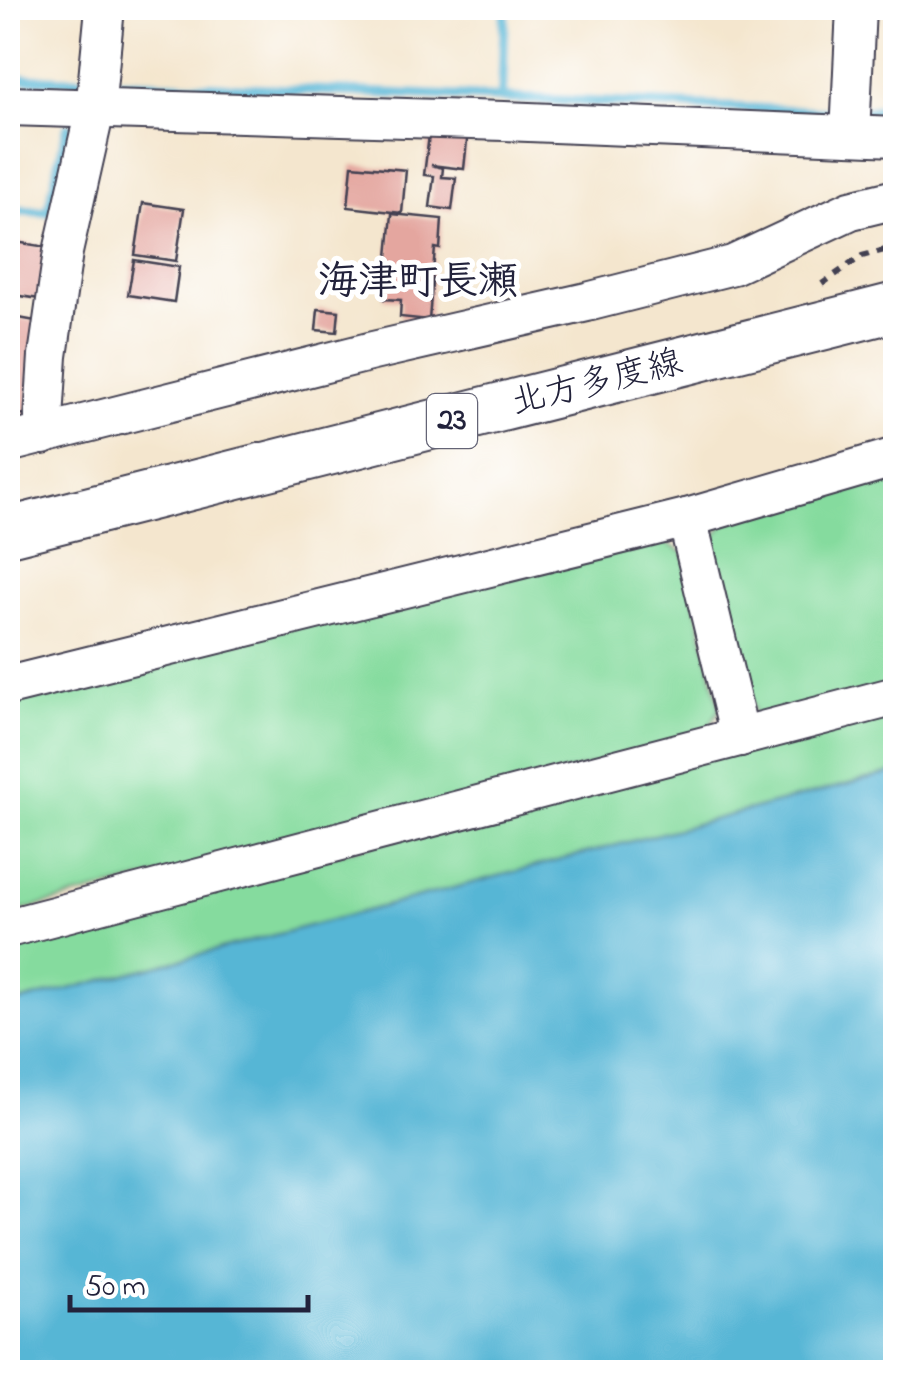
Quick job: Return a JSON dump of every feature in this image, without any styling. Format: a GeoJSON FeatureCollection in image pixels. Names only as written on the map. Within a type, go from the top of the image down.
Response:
{"type":"FeatureCollection","features":[{"type":"Feature","properties":{"kind":"main road","name":"北方多度線"},"geometry":{"type":"LineString","coordinates":[[8,532],[896,308]]}},
{"type":"Feature","properties":{"kind":"street"},"geometry":{"type":"LineString","coordinates":[[105,8],[96,110],[63,252],[48,356],[26,439],[733,265],[851,210],[896,199]]}},
{"type":"Feature","properties":{"kind":"street"},"geometry":{"type":"LineString","coordinates":[[850,135],[856,8]]}},
{"type":"Feature","properties":{"kind":"street"},"geometry":{"type":"LineString","coordinates":[[8,106],[896,137]]}},
{"type":"Feature","properties":{"kind":"street"},"geometry":{"type":"LineString","coordinates":[[826,326],[896,291]]}},
{"type":"Feature","properties":{"kind":"street"},"geometry":{"type":"LineString","coordinates":[[8,686],[687,518],[896,457]]}},
{"type":"Feature","properties":{"kind":"street"},"geometry":{"type":"LineString","coordinates":[[687,518],[740,737]]}},
{"type":"Feature","properties":{"kind":"street"},"geometry":{"type":"LineString","coordinates":[[8,928],[896,696]]}},
{"type":"Feature","properties":{"kind":"green space"},"geometry":{"type":"Polygon","coordinates":[[[895,465],[895,685],[757,722],[711,541],[734,511],[895,465]]]}},
{"type":"Feature","properties":{"kind":"green space"},"geometry":{"type":"Polygon","coordinates":[[[655,536],[684,553],[720,709],[703,737],[8,914],[8,698],[655,536]]]}},
{"type":"Feature","properties":{"kind":"green space"},"geometry":{"type":"Polygon","coordinates":[[[895,707],[895,772],[8,1005],[8,940],[895,707]]]}},
{"type":"Feature","properties":{"kind":"water"},"geometry":{"type":"Polygon","coordinates":[[[895,772],[895,1372],[8,1372],[8,1005],[895,772]]]}},
{"type":"Feature","properties":{"kind":"building"},"geometry":{"type":"Polygon","coordinates":[[[430,127],[468,131],[464,169],[431,165],[443,168],[442,177],[456,178],[452,210],[430,207],[434,176],[424,175],[430,127]]]}},
{"type":"Feature","properties":{"kind":"building"},"geometry":{"type":"Polygon","coordinates":[[[352,165],[406,170],[402,213],[348,207],[352,165]]]}},
{"type":"Feature","properties":{"kind":"building"},"geometry":{"type":"Polygon","coordinates":[[[143,203],[184,209],[176,261],[135,255],[143,203]]]}},
{"type":"Feature","properties":{"kind":"building"},"geometry":{"type":"Polygon","coordinates":[[[392,214],[442,219],[440,249],[435,248],[429,320],[400,317],[401,300],[384,299],[392,214]]]}},
{"type":"Feature","properties":{"kind":"building"},"geometry":{"type":"Polygon","coordinates":[[[9,241],[47,247],[39,299],[8,294],[9,241]]]}},
{"type":"Feature","properties":{"kind":"building"},"geometry":{"type":"Polygon","coordinates":[[[134,260],[179,267],[174,302],[128,295],[134,260]]]}},
{"type":"Feature","properties":{"kind":"building"},"geometry":{"type":"Polygon","coordinates":[[[318,309],[339,311],[337,332],[316,330],[318,309]]]}},
{"type":"Feature","properties":{"kind":"building"},"geometry":{"type":"Polygon","coordinates":[[[8,316],[41,322],[27,416],[8,413],[8,316]]]}},
{"type":"Feature","properties":{"kind":"waterway"},"geometry":{"type":"LineString","coordinates":[[502,98],[505,8]]}},
{"type":"Feature","properties":{"kind":"waterway"},"geometry":{"type":"LineString","coordinates":[[8,78],[85,81]]}},
{"type":"Feature","properties":{"kind":"waterway"},"geometry":{"type":"LineString","coordinates":[[110,82],[837,112]]}},
{"type":"Feature","properties":{"kind":"waterway"},"geometry":{"type":"LineString","coordinates":[[863,112],[896,107]]}},
{"type":"Feature","properties":{"kind":"waterway"},"geometry":{"type":"LineString","coordinates":[[8,210],[48,212],[68,127]]}},
{"type":"Feature","properties":{"kind":"district","name":"海津町長瀬"},"geometry":{"type":"Point","coordinates":[418,283]}}]}
